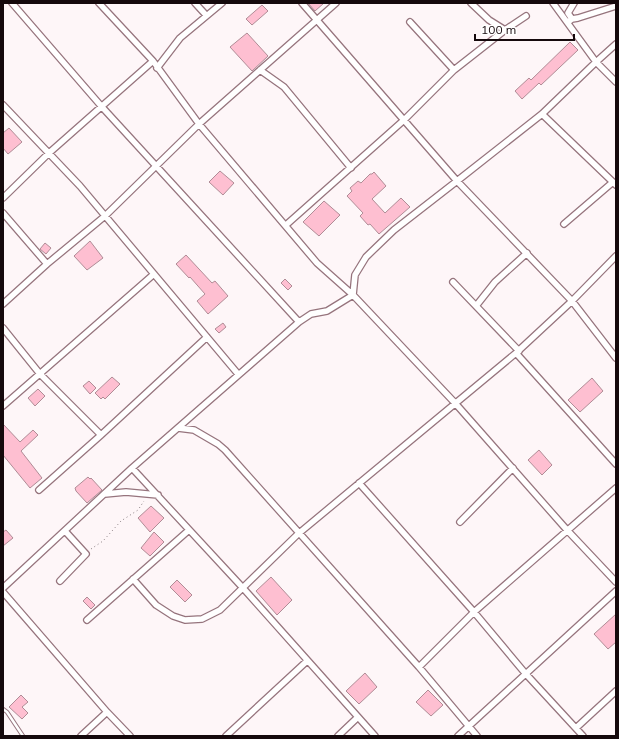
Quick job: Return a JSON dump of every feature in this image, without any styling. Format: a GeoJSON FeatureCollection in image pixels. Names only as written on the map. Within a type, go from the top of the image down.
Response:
{"type":"FeatureCollection","features":[{"type":"Feature","properties":{"kind":"street"},"geometry":{"type":"LineString","coordinates":[[12,3],[102,107],[299,322]]}},
{"type":"Feature","properties":{"kind":"street"},"geometry":{"type":"LineString","coordinates":[[99,3],[153,61],[199,124],[317,263],[352,295],[455,403],[567,530],[616,582]]}},
{"type":"Feature","properties":{"kind":"street"},"geometry":{"type":"LineString","coordinates":[[195,3],[206,15]]}},
{"type":"Feature","properties":{"kind":"street"},"geometry":{"type":"LineString","coordinates":[[157,68],[180,38],[222,3]]}},
{"type":"Feature","properties":{"kind":"street"},"geometry":{"type":"LineString","coordinates":[[302,3],[457,181],[572,301],[616,358]]}},
{"type":"Feature","properties":{"kind":"street"},"geometry":{"type":"LineString","coordinates":[[3,304],[47,264],[105,216],[199,124],[336,3]]}},
{"type":"Feature","properties":{"kind":"street"},"geometry":{"type":"LineString","coordinates":[[471,3],[489,20],[505,30]]}},
{"type":"Feature","properties":{"kind":"street"},"geometry":{"type":"LineString","coordinates":[[553,3],[570,21],[596,62],[616,82]]}},
{"type":"Feature","properties":{"kind":"street"},"geometry":{"type":"LineString","coordinates":[[570,21],[568,13],[574,3]]}},
{"type":"Feature","properties":{"kind":"street"},"geometry":{"type":"LineString","coordinates":[[570,21],[616,6]]}},
{"type":"Feature","properties":{"kind":"street"},"geometry":{"type":"LineString","coordinates":[[286,225],[404,120],[454,70],[505,30],[526,16]]}},
{"type":"Feature","properties":{"kind":"street"},"geometry":{"type":"LineString","coordinates":[[410,22],[454,70]]}},
{"type":"Feature","properties":{"kind":"street"},"geometry":{"type":"LineString","coordinates":[[3,588],[132,468],[299,322],[311,314],[327,311],[352,295],[356,275],[366,257],[394,230],[542,114],[616,44]]}},
{"type":"Feature","properties":{"kind":"street"},"geometry":{"type":"LineString","coordinates":[[3,198],[49,153],[153,61]]}},
{"type":"Feature","properties":{"kind":"street"},"geometry":{"type":"LineString","coordinates":[[260,70],[284,87],[351,168]]}},
{"type":"Feature","properties":{"kind":"street"},"geometry":{"type":"LineString","coordinates":[[3,105],[49,153],[105,216],[238,374]]}},
{"type":"Feature","properties":{"kind":"street"},"geometry":{"type":"LineString","coordinates":[[542,114],[614,183],[564,224]]}},
{"type":"Feature","properties":{"kind":"street"},"geometry":{"type":"LineString","coordinates":[[3,213],[47,264]]}},
{"type":"Feature","properties":{"kind":"street"},"geometry":{"type":"LineString","coordinates":[[476,306],[495,282],[527,253]]}},
{"type":"Feature","properties":{"kind":"street"},"geometry":{"type":"LineString","coordinates":[[133,579],[156,605],[173,616],[185,620],[202,619],[220,610],[298,534],[517,352],[572,301],[616,256]]}},
{"type":"Feature","properties":{"kind":"street"},"geometry":{"type":"LineString","coordinates":[[3,406],[154,274]]}},
{"type":"Feature","properties":{"kind":"street"},"geometry":{"type":"LineString","coordinates":[[453,282],[616,464]]}},
{"type":"Feature","properties":{"kind":"street"},"geometry":{"type":"LineString","coordinates":[[3,328],[40,374],[101,435]]}},
{"type":"Feature","properties":{"kind":"street"},"geometry":{"type":"LineString","coordinates":[[39,490],[207,337]]}},
{"type":"Feature","properties":{"kind":"street"},"geometry":{"type":"LineString","coordinates":[[178,428],[194,430],[221,447],[298,534],[419,666],[477,736]]}},
{"type":"Feature","properties":{"kind":"street"},"geometry":{"type":"LineString","coordinates":[[132,468],[243,588],[375,736]]}},
{"type":"Feature","properties":{"kind":"street"},"geometry":{"type":"LineString","coordinates":[[460,522],[512,468]]}},
{"type":"Feature","properties":{"kind":"street"},"geometry":{"type":"LineString","coordinates":[[359,483],[474,612],[525,673],[583,736]]}},
{"type":"Feature","properties":{"kind":"street"},"geometry":{"type":"LineString","coordinates":[[419,666],[474,612],[616,488]]}},
{"type":"Feature","properties":{"kind":"street"},"geometry":{"type":"LineString","coordinates":[[105,494],[126,492],[158,495]]}},
{"type":"Feature","properties":{"kind":"street"},"geometry":{"type":"LineString","coordinates":[[87,620],[189,530]]}},
{"type":"Feature","properties":{"kind":"street"},"geometry":{"type":"LineString","coordinates":[[60,581],[85,557],[86,554],[65,531]]}},
{"type":"Feature","properties":{"kind":"street"},"geometry":{"type":"LineString","coordinates":[[458,736],[616,591]]}},
{"type":"Feature","properties":{"kind":"street"},"geometry":{"type":"LineString","coordinates":[[3,592],[107,712],[130,736]]}},
{"type":"Feature","properties":{"kind":"street"},"geometry":{"type":"LineString","coordinates":[[226,736],[307,661]]}},
{"type":"Feature","properties":{"kind":"street"},"geometry":{"type":"LineString","coordinates":[[576,728],[616,691]]}},
{"type":"Feature","properties":{"kind":"street"},"geometry":{"type":"LineString","coordinates":[[81,736],[107,712]]}},
{"type":"Feature","properties":{"kind":"street"},"geometry":{"type":"LineString","coordinates":[[338,736],[358,717]]}},
{"type":"Feature","properties":{"kind":"lane"},"geometry":{"type":"LineString","coordinates":[[3,709],[7,712],[23,736]]}},
{"type":"Feature","properties":{"kind":"path"},"geometry":{"type":"LineString","coordinates":[[85,552],[94,548],[103,541],[121,522],[138,510],[148,495]]}},
{"type":"Feature","properties":{"kind":"building"},"geometry":{"type":"Polygon","coordinates":[[[308,3],[324,3],[315,11],[308,3]]]}},
{"type":"Feature","properties":{"kind":"building"},"geometry":{"type":"Polygon","coordinates":[[[262,5],[268,11],[252,25],[246,19],[262,5]]]}},
{"type":"Feature","properties":{"kind":"building"},"geometry":{"type":"Polygon","coordinates":[[[247,33],[268,56],[252,71],[230,47],[247,33]]]}},
{"type":"Feature","properties":{"kind":"building"},"geometry":{"type":"Polygon","coordinates":[[[570,42],[578,50],[541,85],[539,83],[522,99],[515,91],[529,78],[531,80],[570,42]]]}},
{"type":"Feature","properties":{"kind":"building"},"geometry":{"type":"Polygon","coordinates":[[[9,128],[22,142],[8,154],[3,148],[3,133],[9,128]]]}},
{"type":"Feature","properties":{"kind":"building"},"geometry":{"type":"Polygon","coordinates":[[[220,171],[234,183],[223,195],[209,182],[220,171]]]}},
{"type":"Feature","properties":{"kind":"building"},"geometry":{"type":"Polygon","coordinates":[[[374,172],[386,186],[372,199],[385,213],[401,198],[410,207],[379,234],[360,216],[363,213],[347,196],[352,191],[350,188],[358,181],[361,183],[374,172]]]}},
{"type":"Feature","properties":{"kind":"building"},"geometry":{"type":"Polygon","coordinates":[[[324,201],[340,215],[319,236],[303,222],[324,201]]]}},
{"type":"Feature","properties":{"kind":"building"},"geometry":{"type":"Polygon","coordinates":[[[90,241],[103,258],[87,270],[74,256],[90,241]]]}},
{"type":"Feature","properties":{"kind":"building"},"geometry":{"type":"Polygon","coordinates":[[[45,243],[51,248],[46,254],[40,249],[45,243]]]}},
{"type":"Feature","properties":{"kind":"building"},"geometry":{"type":"Polygon","coordinates":[[[186,255],[212,283],[215,281],[228,296],[208,314],[197,301],[205,294],[176,264],[186,255]]]}},
{"type":"Feature","properties":{"kind":"building"},"geometry":{"type":"Polygon","coordinates":[[[285,279],[292,286],[288,290],[281,283],[285,279]]]}},
{"type":"Feature","properties":{"kind":"building"},"geometry":{"type":"Polygon","coordinates":[[[223,323],[226,327],[219,333],[215,329],[223,323]]]}},
{"type":"Feature","properties":{"kind":"building"},"geometry":{"type":"Polygon","coordinates":[[[112,377],[120,384],[105,399],[103,397],[101,399],[95,393],[112,377]]]}},
{"type":"Feature","properties":{"kind":"building"},"geometry":{"type":"Polygon","coordinates":[[[592,378],[603,391],[580,412],[568,400],[592,378]]]}},
{"type":"Feature","properties":{"kind":"building"},"geometry":{"type":"Polygon","coordinates":[[[89,381],[96,388],[90,394],[83,386],[89,381]]]}},
{"type":"Feature","properties":{"kind":"building"},"geometry":{"type":"Polygon","coordinates":[[[38,389],[45,396],[35,406],[28,398],[38,389]]]}},
{"type":"Feature","properties":{"kind":"building"},"geometry":{"type":"Polygon","coordinates":[[[3,424],[20,442],[33,430],[38,435],[21,451],[42,478],[30,488],[3,455],[3,424]]]}},
{"type":"Feature","properties":{"kind":"building"},"geometry":{"type":"Polygon","coordinates":[[[539,450],[552,465],[542,475],[528,460],[539,450]]]}},
{"type":"Feature","properties":{"kind":"building"},"geometry":{"type":"Polygon","coordinates":[[[88,477],[90,479],[91,478],[102,490],[87,503],[75,488],[88,477]]]}},
{"type":"Feature","properties":{"kind":"building"},"geometry":{"type":"Polygon","coordinates":[[[151,506],[164,518],[150,532],[138,518],[151,506]]]}},
{"type":"Feature","properties":{"kind":"building"},"geometry":{"type":"Polygon","coordinates":[[[6,530],[13,538],[3,546],[3,532],[6,530]]]}},
{"type":"Feature","properties":{"kind":"building"},"geometry":{"type":"Polygon","coordinates":[[[154,532],[164,542],[150,556],[141,548],[154,532]]]}},
{"type":"Feature","properties":{"kind":"building"},"geometry":{"type":"Polygon","coordinates":[[[271,577],[292,600],[277,615],[256,591],[271,577]]]}},
{"type":"Feature","properties":{"kind":"building"},"geometry":{"type":"Polygon","coordinates":[[[177,580],[192,595],[185,602],[170,587],[177,580]]]}},
{"type":"Feature","properties":{"kind":"building"},"geometry":{"type":"Polygon","coordinates":[[[87,597],[95,605],[91,609],[83,601],[87,597]]]}},
{"type":"Feature","properties":{"kind":"building"},"geometry":{"type":"Polygon","coordinates":[[[616,614],[616,642],[608,649],[594,634],[616,614]]]}},
{"type":"Feature","properties":{"kind":"building"},"geometry":{"type":"Polygon","coordinates":[[[365,673],[377,687],[359,704],[346,691],[365,673]]]}},
{"type":"Feature","properties":{"kind":"building"},"geometry":{"type":"Polygon","coordinates":[[[428,690],[443,705],[431,716],[416,702],[428,690]]]}},
{"type":"Feature","properties":{"kind":"building"},"geometry":{"type":"Polygon","coordinates":[[[21,695],[28,702],[22,707],[28,713],[22,719],[9,707],[21,695]]]}}]}
